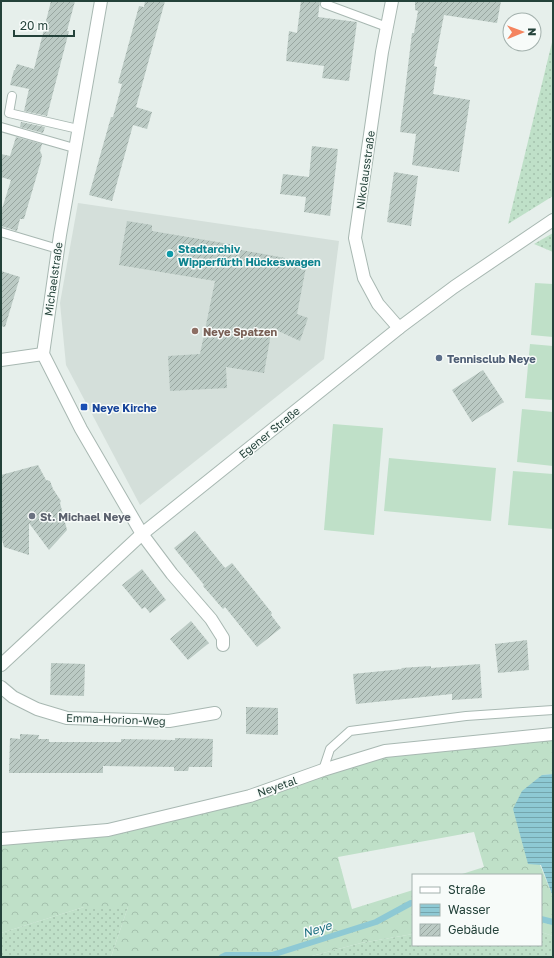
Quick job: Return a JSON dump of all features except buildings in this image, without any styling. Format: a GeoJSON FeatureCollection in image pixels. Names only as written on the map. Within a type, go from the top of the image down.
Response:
{"type":"FeatureCollection","features":[{"type":"Feature","properties":{"kind":"street","name":"Michaelstraße"},"geometry":{"type":"LineString","coordinates":[[43,354],[74,148],[100,1]]}},
{"type":"Feature","properties":{"kind":"street","name":"Nikolausstraße"},"geometry":{"type":"LineString","coordinates":[[392,1],[355,238],[364,278],[378,304],[398,328]]}},
{"type":"Feature","properties":{"kind":"street","name":"Egener Straße"},"geometry":{"type":"LineString","coordinates":[[1,665],[142,534],[398,328],[454,287],[553,220]]}},
{"type":"Feature","properties":{"kind":"street"},"geometry":{"type":"LineString","coordinates":[[1,360],[43,354],[80,429],[142,534],[172,574],[211,619],[223,638],[223,645]]}},
{"type":"Feature","properties":{"kind":"street","name":"Emma-Horion-Weg"},"geometry":{"type":"LineString","coordinates":[[1,687],[13,697],[37,709],[67,718],[169,721],[215,713]]}},
{"type":"Feature","properties":{"kind":"street","name":"Neyetal"},"geometry":{"type":"LineString","coordinates":[[1,839],[108,830],[250,796],[323,770],[386,751],[553,734]]}},
{"type":"Feature","properties":{"kind":"lane"},"geometry":{"type":"LineString","coordinates":[[325,4],[387,28]]}},
{"type":"Feature","properties":{"kind":"lane"},"geometry":{"type":"LineString","coordinates":[[12,96],[9,113],[78,129]]}},
{"type":"Feature","properties":{"kind":"lane"},"geometry":{"type":"LineString","coordinates":[[1,127],[74,148]]}},
{"type":"Feature","properties":{"kind":"lane"},"geometry":{"type":"LineString","coordinates":[[1,232],[58,249]]}},
{"type":"Feature","properties":{"kind":"lane"},"geometry":{"type":"LineString","coordinates":[[323,770],[330,749],[350,731],[466,716],[553,710]]}},
{"type":"Feature","properties":{"kind":"shaded area","name":"Neye Spatzen"},"geometry":{"type":"Polygon","coordinates":[[[78,203],[339,241],[324,359],[140,505],[66,365],[60,303],[78,203]]]}},
{"type":"Feature","properties":{"kind":"green space"},"geometry":{"type":"Polygon","coordinates":[[[553,38],[553,196],[508,224],[553,38]]]}},
{"type":"Feature","properties":{"kind":"green space"},"geometry":{"type":"Polygon","coordinates":[[[553,233],[553,252],[534,244],[553,233]]]}},
{"type":"Feature","properties":{"kind":"green space"},"geometry":{"type":"Polygon","coordinates":[[[535,283],[553,284],[553,337],[531,335],[535,283]]]}},
{"type":"Feature","properties":{"kind":"green space"},"geometry":{"type":"Polygon","coordinates":[[[530,344],[553,346],[553,400],[525,398],[530,344]]]}},
{"type":"Feature","properties":{"kind":"green space"},"geometry":{"type":"Polygon","coordinates":[[[522,409],[553,412],[553,466],[517,462],[522,409]]]}},
{"type":"Feature","properties":{"kind":"green space"},"geometry":{"type":"Polygon","coordinates":[[[333,424],[383,428],[374,535],[324,530],[333,424]]]}},
{"type":"Feature","properties":{"kind":"green space"},"geometry":{"type":"Polygon","coordinates":[[[389,458],[496,468],[491,521],[384,511],[389,458]]]}},
{"type":"Feature","properties":{"kind":"green space"},"geometry":{"type":"Polygon","coordinates":[[[513,471],[553,474],[553,529],[508,525],[513,471]]]}},
{"type":"Feature","properties":{"kind":"green space"},"geometry":{"type":"Polygon","coordinates":[[[553,734],[553,774],[542,775],[540,865],[553,897],[553,936],[542,932],[542,874],[462,874],[484,867],[474,832],[338,857],[352,909],[412,890],[412,934],[361,943],[308,957],[111,957],[128,907],[84,907],[1,933],[1,839],[108,830],[250,796],[385,751],[553,734]]]}},
{"type":"Feature","properties":{"kind":"green space"},"geometry":{"type":"Polygon","coordinates":[[[84,907],[128,907],[111,957],[1,957],[1,933],[84,907]]]}},
{"type":"Feature","properties":{"kind":"green space"},"geometry":{"type":"Polygon","coordinates":[[[542,932],[553,936],[553,957],[308,957],[361,943],[412,934],[412,946],[542,946],[542,932]]]}},
{"type":"Feature","properties":{"kind":"water"},"geometry":{"type":"Polygon","coordinates":[[[553,774],[553,897],[541,865],[528,864],[513,809],[522,791],[542,775],[553,774]]]}},
{"type":"Feature","properties":{"kind":"waterway","name":"Neye"},"geometry":{"type":"LineString","coordinates":[[222,957],[226,955],[272,955],[376,922],[412,903]]}},
{"type":"Feature","properties":{"kind":"waterway","name":"Neye"},"geometry":{"type":"LineString","coordinates":[[542,919],[553,922]]}},
{"type":"Feature","properties":{"kind":"place","name":"Stadtarchiv Wipperfürth Hückeswagen"},"geometry":{"type":"Point","coordinates":[170,254]}},
{"type":"Feature","properties":{"kind":"place","name":"Neye Spatzen"},"geometry":{"type":"Point","coordinates":[195,331]}},
{"type":"Feature","properties":{"kind":"place","name":"Tennisclub Neye"},"geometry":{"type":"Point","coordinates":[439,358]}},
{"type":"Feature","properties":{"kind":"place","name":"Neye Kirche"},"geometry":{"type":"Point","coordinates":[84,407]}},
{"type":"Feature","properties":{"kind":"place","name":"St. Michael Neye"},"geometry":{"type":"Point","coordinates":[32,516]}}]}
